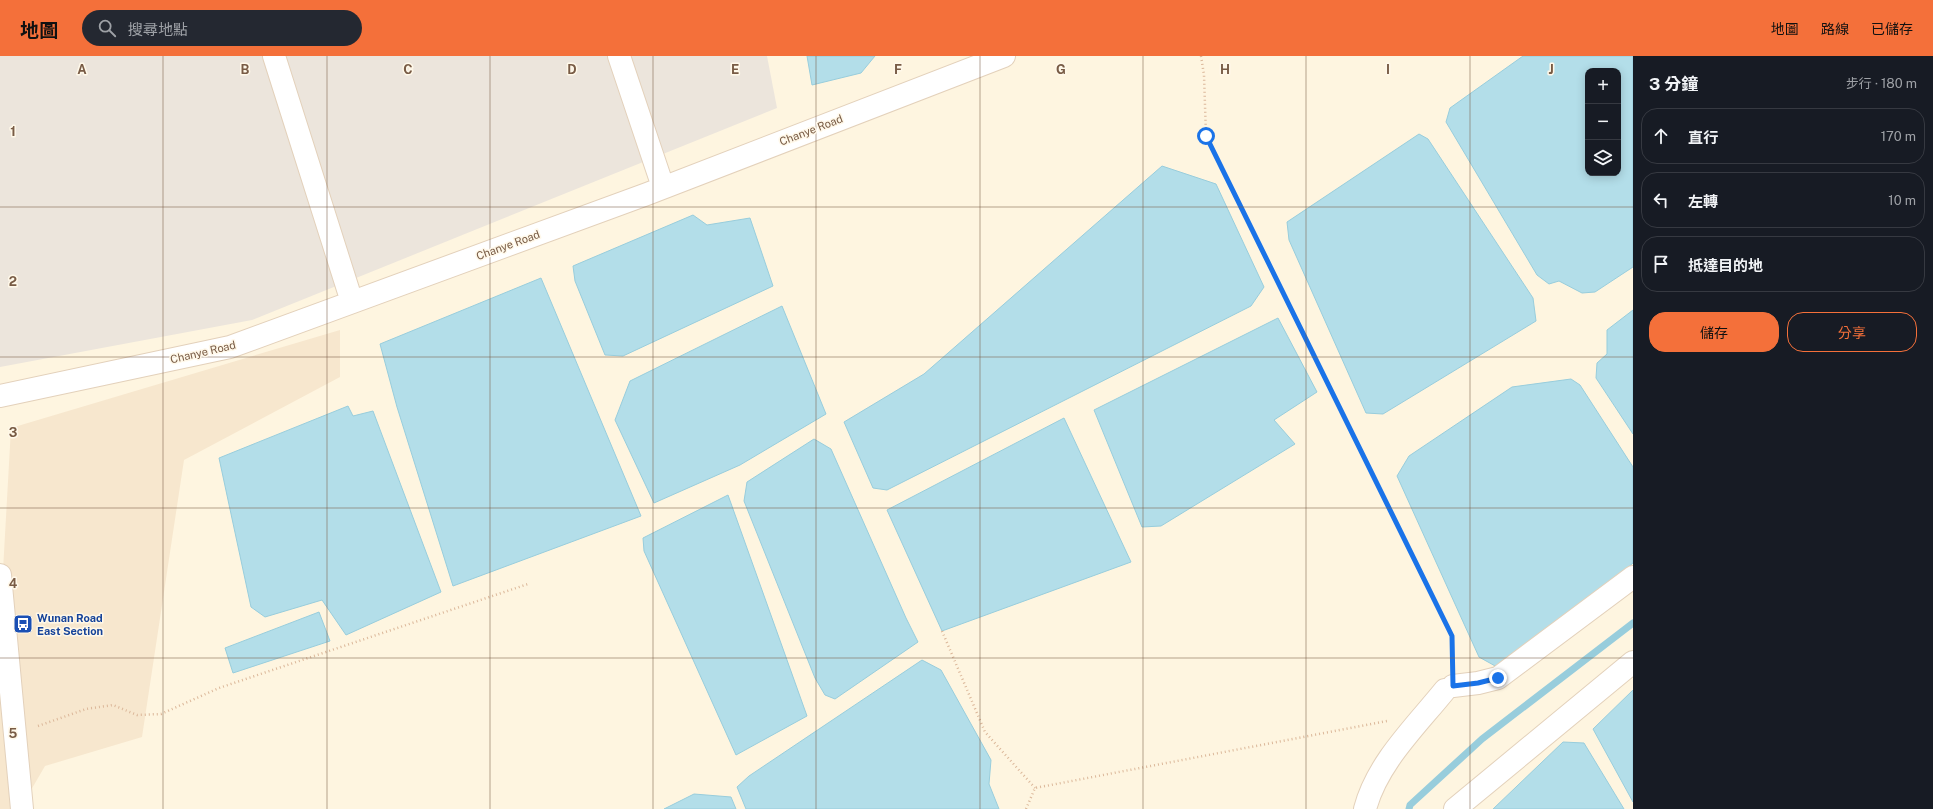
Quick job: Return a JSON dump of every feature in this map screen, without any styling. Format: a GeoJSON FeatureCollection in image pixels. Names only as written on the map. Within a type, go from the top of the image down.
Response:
{"type":"FeatureCollection","features":[{"type":"Feature","properties":{"kind":"street"},"geometry":{"type":"LineString","coordinates":[[274,56],[352,302]]}},
{"type":"Feature","properties":{"kind":"street"},"geometry":{"type":"LineString","coordinates":[[619,56],[664,187]]}},
{"type":"Feature","properties":{"kind":"street","name":"Chanye Road"},"geometry":{"type":"LineString","coordinates":[[0,396],[230,347],[664,187],[1004,56]]}},
{"type":"Feature","properties":{"kind":"street"},"geometry":{"type":"LineString","coordinates":[[0,575],[9,726],[22,809]]}},
{"type":"Feature","properties":{"kind":"street"},"geometry":{"type":"LineString","coordinates":[[1364,809],[1368,795],[1390,757],[1449,688],[1498,678],[1633,577]]}},
{"type":"Feature","properties":{"kind":"street"},"geometry":{"type":"LineString","coordinates":[[1455,809],[1633,662]]}},
{"type":"Feature","properties":{"kind":"path"},"geometry":{"type":"LineString","coordinates":[[1201,56],[1204,75],[1206,136],[1452,636],[1449,688]]}},
{"type":"Feature","properties":{"kind":"path"},"geometry":{"type":"LineString","coordinates":[[9,726],[86,709],[113,705],[137,715],[161,714],[219,688],[528,584]]}},
{"type":"Feature","properties":{"kind":"path"},"geometry":{"type":"LineString","coordinates":[[942,631],[985,732],[1035,788]]}},
{"type":"Feature","properties":{"kind":"path"},"geometry":{"type":"LineString","coordinates":[[1035,788],[1385,722],[1392,719]]}},
{"type":"Feature","properties":{"kind":"path"},"geometry":{"type":"LineString","coordinates":[[1026,809],[1035,788]]}},
{"type":"Feature","properties":{"kind":"shaded area"},"geometry":{"type":"Polygon","coordinates":[[[0,56],[767,56],[777,108],[252,320],[0,367],[0,56]]]}},
{"type":"Feature","properties":{"kind":"shaded area"},"geometry":{"type":"Polygon","coordinates":[[[340,330],[340,377],[184,460],[142,737],[45,766],[20,809],[0,809],[0,624],[11,428],[340,330]]]}},
{"type":"Feature","properties":{"kind":"water"},"geometry":{"type":"Polygon","coordinates":[[[807,56],[875,56],[861,73],[812,85],[807,56]]]}},
{"type":"Feature","properties":{"kind":"water"},"geometry":{"type":"Polygon","coordinates":[[[1523,56],[1633,56],[1633,267],[1595,292],[1582,293],[1559,281],[1549,284],[1537,275],[1446,122],[1450,108],[1523,56]]]}},
{"type":"Feature","properties":{"kind":"water"},"geometry":{"type":"Polygon","coordinates":[[[1419,134],[1428,139],[1533,298],[1536,321],[1383,414],[1366,413],[1289,240],[1287,222],[1419,134]]]}},
{"type":"Feature","properties":{"kind":"water"},"geometry":{"type":"Polygon","coordinates":[[[1162,166],[1216,184],[1264,287],[1251,306],[887,490],[873,488],[844,422],[924,374],[1162,166]]]}},
{"type":"Feature","properties":{"kind":"water"},"geometry":{"type":"Polygon","coordinates":[[[693,215],[707,225],[750,218],[773,286],[623,356],[605,355],[575,281],[573,266],[693,215]]]}},
{"type":"Feature","properties":{"kind":"water"},"geometry":{"type":"Polygon","coordinates":[[[541,278],[641,516],[453,586],[397,407],[380,344],[541,278]]]}},
{"type":"Feature","properties":{"kind":"water"},"geometry":{"type":"Polygon","coordinates":[[[782,306],[826,414],[740,465],[654,503],[615,420],[630,381],[782,306]]]}},
{"type":"Feature","properties":{"kind":"water"},"geometry":{"type":"Polygon","coordinates":[[[1633,310],[1633,434],[1596,378],[1597,363],[1607,354],[1607,330],[1633,310]]]}},
{"type":"Feature","properties":{"kind":"water"},"geometry":{"type":"Polygon","coordinates":[[[1278,318],[1317,392],[1274,420],[1295,444],[1161,526],[1142,527],[1094,410],[1278,318]]]}},
{"type":"Feature","properties":{"kind":"water"},"geometry":{"type":"Polygon","coordinates":[[[1571,379],[1580,385],[1633,467],[1633,563],[1506,672],[1479,657],[1397,476],[1409,456],[1512,387],[1571,379]]]}},
{"type":"Feature","properties":{"kind":"water"},"geometry":{"type":"Polygon","coordinates":[[[348,406],[353,416],[373,411],[441,592],[346,635],[322,600],[265,617],[251,607],[219,458],[348,406]]]}},
{"type":"Feature","properties":{"kind":"water"},"geometry":{"type":"Polygon","coordinates":[[[1064,418],[1131,562],[942,631],[887,510],[1064,418]]]}},
{"type":"Feature","properties":{"kind":"water"},"geometry":{"type":"Polygon","coordinates":[[[814,439],[831,449],[918,642],[835,699],[825,695],[815,678],[744,501],[747,482],[814,439]]]}},
{"type":"Feature","properties":{"kind":"water"},"geometry":{"type":"Polygon","coordinates":[[[728,495],[807,716],[736,755],[644,551],[643,538],[728,495]]]}},
{"type":"Feature","properties":{"kind":"water"},"geometry":{"type":"Polygon","coordinates":[[[319,612],[330,641],[233,673],[225,648],[319,612]]]}},
{"type":"Feature","properties":{"kind":"water"},"geometry":{"type":"Polygon","coordinates":[[[922,660],[941,670],[991,760],[989,784],[999,809],[746,809],[737,787],[749,776],[922,660]]]}},
{"type":"Feature","properties":{"kind":"water"},"geometry":{"type":"Polygon","coordinates":[[[1633,690],[1633,802],[1593,729],[1633,690]]]}},
{"type":"Feature","properties":{"kind":"water"},"geometry":{"type":"Polygon","coordinates":[[[1563,742],[1584,743],[1624,809],[1493,809],[1563,742]]]}},
{"type":"Feature","properties":{"kind":"water"},"geometry":{"type":"Polygon","coordinates":[[[694,794],[731,797],[736,809],[664,809],[694,794]]]}},
{"type":"Feature","properties":{"kind":"waterway"},"geometry":{"type":"LineString","coordinates":[[1409,809],[1410,805],[1482,739],[1633,623]]}},
{"type":"Feature","properties":{"kind":"place","name":"Wunan Road East Section"},"geometry":{"type":"Point","coordinates":[23,624]}},
{"type":"Feature","properties":{"kind":"route"},"geometry":{"type":"LineString","coordinates":[[1206,136],[1452,636],[1453,686],[1478,683],[1498,678]]}}]}
